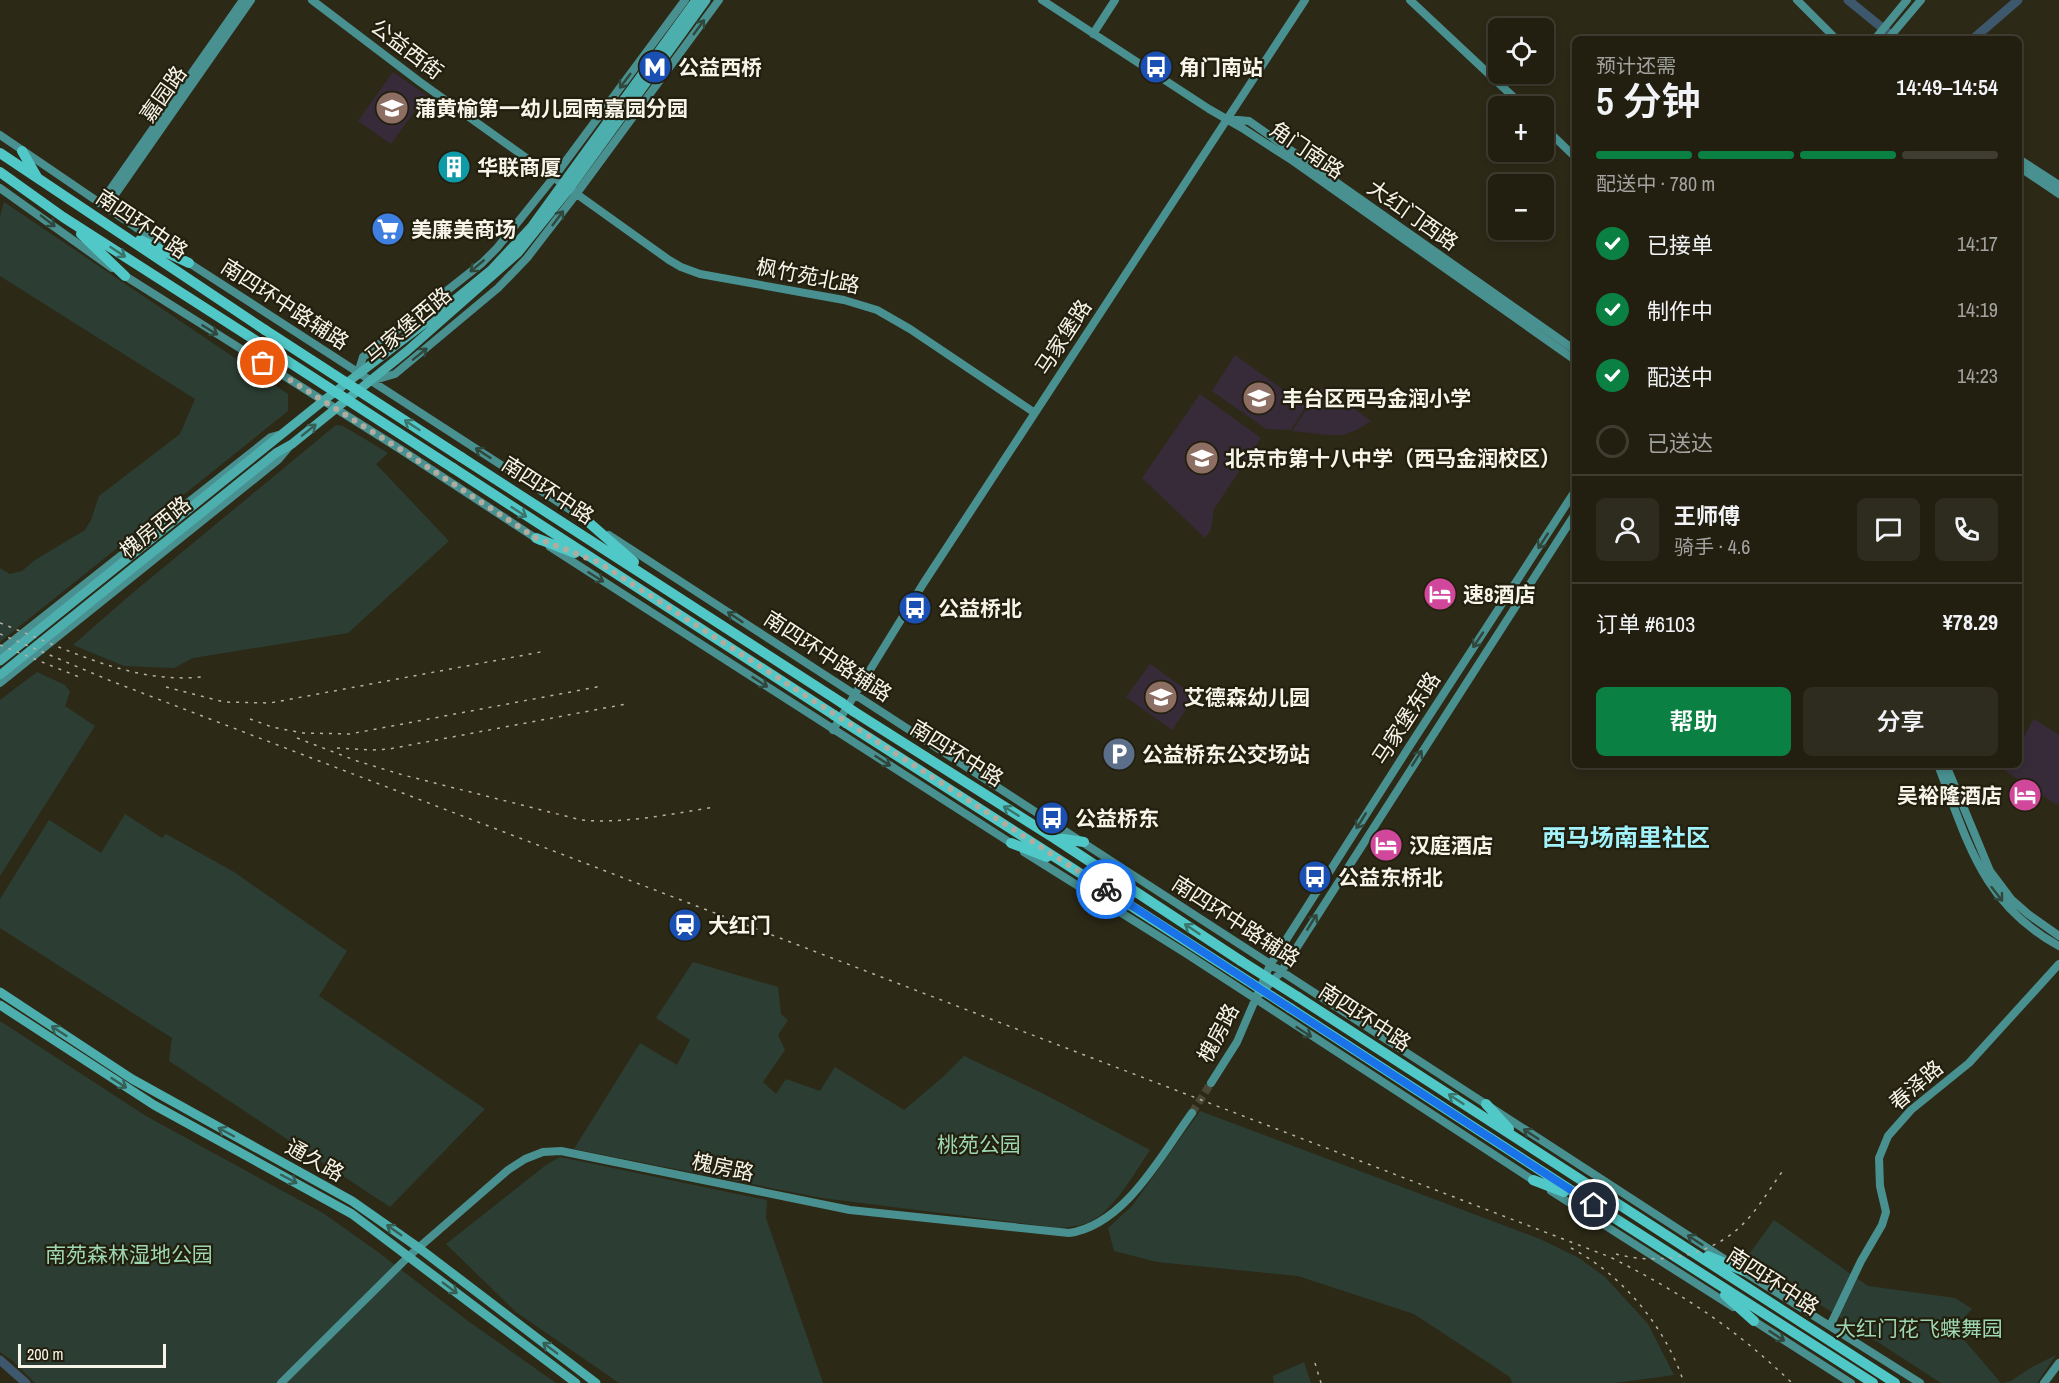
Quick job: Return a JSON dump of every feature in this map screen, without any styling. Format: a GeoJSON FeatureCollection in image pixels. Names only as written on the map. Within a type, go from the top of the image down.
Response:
{"type":"FeatureCollection","features":[{"type":"Feature","properties":{"kind":"highway"},"geometry":{"type":"LineString","coordinates":[[22,151],[39,180]]}},
{"type":"Feature","properties":{"kind":"highway","name":"南四环中路"},"geometry":{"type":"LineString","coordinates":[[0,153],[265,330],[1891,1380]]}},
{"type":"Feature","properties":{"kind":"highway","name":"南四环中路"},"geometry":{"type":"LineString","coordinates":[[0,172],[63,217],[1873,1383]]}},
{"type":"Feature","properties":{"kind":"highway"},"geometry":{"type":"LineString","coordinates":[[63,217],[125,276]]}},
{"type":"Feature","properties":{"kind":"highway"},"geometry":{"type":"LineString","coordinates":[[104,222],[189,263]]}},
{"type":"Feature","properties":{"kind":"highway"},"geometry":{"type":"LineString","coordinates":[[586,520],[658,584]]}},
{"type":"Feature","properties":{"kind":"highway"},"geometry":{"type":"LineString","coordinates":[[536,538],[598,562]]}},
{"type":"Feature","properties":{"kind":"highway"},"geometry":{"type":"LineString","coordinates":[[1054,838],[1084,842]]}},
{"type":"Feature","properties":{"kind":"highway"},"geometry":{"type":"LineString","coordinates":[[1011,843],[1069,865]]}},
{"type":"Feature","properties":{"kind":"highway"},"geometry":{"type":"LineString","coordinates":[[1486,1104],[1522,1142]]}},
{"type":"Feature","properties":{"kind":"highway"},"geometry":{"type":"LineString","coordinates":[[1533,1180],[1559,1189],[1600,1215],[1622,1223]]}},
{"type":"Feature","properties":{"kind":"highway"},"geometry":{"type":"LineString","coordinates":[[1681,1245],[1744,1271]]}},
{"type":"Feature","properties":{"kind":"highway"},"geometry":{"type":"LineString","coordinates":[[1695,1270],[1754,1321]]}},
{"type":"Feature","properties":{"kind":"main road","name":"嘉园路"},"geometry":{"type":"LineString","coordinates":[[98,203],[112,188],[243,0]]}},
{"type":"Feature","properties":{"kind":"main road","name":"嘉园路"},"geometry":{"type":"LineString","coordinates":[[107,209],[251,0]]}},
{"type":"Feature","properties":{"kind":"main road","name":"公益西街"},"geometry":{"type":"LineString","coordinates":[[312,0],[428,87],[570,188]]}},
{"type":"Feature","properties":{"kind":"main road","name":"马家堡西路"},"geometry":{"type":"LineString","coordinates":[[358,373],[363,357],[482,263],[497,248],[554,177],[685,0]]}},
{"type":"Feature","properties":{"kind":"main road","name":"马家堡西路"},"geometry":{"type":"LineString","coordinates":[[570,188],[696,0]]}},
{"type":"Feature","properties":{"kind":"main road","name":"马家堡西路"},"geometry":{"type":"LineString","coordinates":[[358,373],[441,311],[491,270],[570,188],[706,0]]}},
{"type":"Feature","properties":{"kind":"main road","name":"马家堡西路"},"geometry":{"type":"LineString","coordinates":[[335,409],[407,351],[518,253],[719,0]]}},
{"type":"Feature","properties":{"kind":"main road","name":"角门南路"},"geometry":{"type":"LineString","coordinates":[[1042,0],[1293,161],[1572,358]]}},
{"type":"Feature","properties":{"kind":"main road"},"geometry":{"type":"LineString","coordinates":[[1093,34],[1115,0]]}},
{"type":"Feature","properties":{"kind":"main road","name":"马家堡路"},"geometry":{"type":"LineString","coordinates":[[833,730],[923,584],[1305,0]]}},
{"type":"Feature","properties":{"kind":"main road"},"geometry":{"type":"LineString","coordinates":[[1410,0],[1512,96]]}},
{"type":"Feature","properties":{"kind":"main road"},"geometry":{"type":"LineString","coordinates":[[1797,0],[1833,36]]}},
{"type":"Feature","properties":{"kind":"main road"},"geometry":{"type":"LineString","coordinates":[[1877,36],[1907,0]]}},
{"type":"Feature","properties":{"kind":"main road"},"geometry":{"type":"LineString","coordinates":[[1891,36],[1921,0]]}},
{"type":"Feature","properties":{"kind":"main road","name":"大红门西路"},"geometry":{"type":"LineString","coordinates":[[1227,119],[1249,121],[1572,348]]}},
{"type":"Feature","properties":{"kind":"main road","name":"南四环中路辅路"},"geometry":{"type":"LineString","coordinates":[[0,135],[98,203],[369,381],[1920,1383]]}},
{"type":"Feature","properties":{"kind":"main road"},"geometry":{"type":"LineString","coordinates":[[1554,137],[1572,154]]}},
{"type":"Feature","properties":{"kind":"main road"},"geometry":{"type":"LineString","coordinates":[[2022,161],[2059,185]]}},
{"type":"Feature","properties":{"kind":"main road"},"geometry":{"type":"LineString","coordinates":[[2022,169],[2059,194]]}},
{"type":"Feature","properties":{"kind":"main road"},"geometry":{"type":"LineString","coordinates":[[0,188],[37,213],[95,258],[400,449],[833,730],[1187,954],[1533,1180],[1851,1383]]}},
{"type":"Feature","properties":{"kind":"main road","name":"枫竹苑北路"},"geometry":{"type":"LineString","coordinates":[[570,188],[655,251],[681,267],[718,278],[844,300],[877,310],[910,329],[1035,413]]}},
{"type":"Feature","properties":{"kind":"main road","name":"槐房西路"},"geometry":{"type":"LineString","coordinates":[[0,661],[358,373]]}},
{"type":"Feature","properties":{"kind":"main road","name":"槐房西路"},"geometry":{"type":"LineString","coordinates":[[0,675],[276,453],[292,444],[335,409]]}},
{"type":"Feature","properties":{"kind":"main road"},"geometry":{"type":"LineString","coordinates":[[0,651],[271,437],[283,433]]}},
{"type":"Feature","properties":{"kind":"main road"},"geometry":{"type":"LineString","coordinates":[[0,683],[278,460],[292,444]]}},
{"type":"Feature","properties":{"kind":"main road","name":"马家堡东路"},"geometry":{"type":"LineString","coordinates":[[1255,1000],[1270,965],[1408,747],[1572,496]]}},
{"type":"Feature","properties":{"kind":"main road","name":"马家堡东路"},"geometry":{"type":"LineString","coordinates":[[1255,1000],[1281,972],[1572,519]]}},
{"type":"Feature","properties":{"kind":"main road"},"geometry":{"type":"LineString","coordinates":[[1939,768],[1983,874],[2005,905],[2023,925],[2059,946]]}},
{"type":"Feature","properties":{"kind":"main road"},"geometry":{"type":"LineString","coordinates":[[1947,768],[1990,871],[2011,898],[2028,914],[2059,936]]}},
{"type":"Feature","properties":{"kind":"main road"},"geometry":{"type":"LineString","coordinates":[[1235,987],[1256,955]]}},
{"type":"Feature","properties":{"kind":"main road","name":"春泽路"},"geometry":{"type":"LineString","coordinates":[[1832,1327],[1886,1226],[1890,1211],[1885,1186],[1884,1159],[1892,1138],[1914,1113],[1972,1065],[2059,966]]}},
{"type":"Feature","properties":{"kind":"main road","name":"通久路"},"geometry":{"type":"LineString","coordinates":[[0,992],[142,1085],[352,1201],[419,1248],[596,1383]]}},
{"type":"Feature","properties":{"kind":"main road","name":"槐房路"},"geometry":{"type":"LineString","coordinates":[[1212,1083],[1237,1042],[1255,1000]]}},
{"type":"Feature","properties":{"kind":"main road","name":"通久路"},"geometry":{"type":"LineString","coordinates":[[0,1005],[154,1105],[351,1214],[576,1383]]}},
{"type":"Feature","properties":{"kind":"main road","name":"槐房路"},"geometry":{"type":"LineString","coordinates":[[281,1383],[409,1256],[508,1170],[525,1159],[543,1152],[561,1151],[850,1210],[1060,1233],[1077,1232],[1100,1221],[1126,1202],[1191,1113]]}},
{"type":"Feature","properties":{"kind":"main road"},"geometry":{"type":"LineString","coordinates":[[2044,1383],[2059,1363]]}},
{"type":"Feature","properties":{"kind":"shaded area","name":"蒲黄榆第一幼儿园南嘉园分园"},"geometry":{"type":"Polygon","coordinates":[[[393,72],[426,95],[391,144],[358,121],[393,72]]]}},
{"type":"Feature","properties":{"kind":"shaded area","name":"丰台区西马金润小学"},"geometry":{"type":"Polygon","coordinates":[[[1235,355],[1306,406],[1291,430],[1266,429],[1212,391],[1235,355]]]}},
{"type":"Feature","properties":{"kind":"shaded area"},"geometry":{"type":"Polygon","coordinates":[[[1326,388],[1371,421],[1343,435],[1292,431],[1320,389],[1326,388]]]}},
{"type":"Feature","properties":{"kind":"shaded area","name":"北京市第十八中学（西马金润校区）"},"geometry":{"type":"Polygon","coordinates":[[[1200,394],[1261,438],[1214,509],[1211,530],[1205,538],[1142,478],[1200,394]]]}},
{"type":"Feature","properties":{"kind":"shaded area","name":"艾德森幼儿园"},"geometry":{"type":"Polygon","coordinates":[[[1150,664],[1195,696],[1172,730],[1126,697],[1150,664]]]}},
{"type":"Feature","properties":{"kind":"shaded area"},"geometry":{"type":"Polygon","coordinates":[[[2034,719],[2059,735],[2059,802],[2057,805],[2002,768],[2022,768],[2023,738],[2034,719]]]}},
{"type":"Feature","properties":{"kind":"green space"},"geometry":{"type":"Polygon","coordinates":[[[4,202],[288,394],[288,411],[0,642],[0,568],[10,574],[22,571],[35,560],[85,530],[99,496],[180,434],[195,399],[0,276],[0,216],[4,202]]]}},
{"type":"Feature","properties":{"kind":"green space"},"geometry":{"type":"Polygon","coordinates":[[[336,425],[343,426],[388,453],[376,464],[449,541],[348,633],[193,658],[174,668],[124,666],[73,645],[129,596],[336,425]]]}},
{"type":"Feature","properties":{"kind":"green space"},"geometry":{"type":"Polygon","coordinates":[[[37,672],[65,685],[70,692],[65,706],[95,726],[0,876],[0,700],[37,672]]]}},
{"type":"Feature","properties":{"kind":"green space"},"geometry":{"type":"Polygon","coordinates":[[[125,814],[162,838],[166,834],[234,872],[347,951],[319,996],[485,1109],[390,1207],[169,1061],[172,1038],[0,928],[0,899],[49,820],[101,853],[125,814]]]}},
{"type":"Feature","properties":{"kind":"green space","name":"桃苑公园"},"geometry":{"type":"Polygon","coordinates":[[[693,962],[778,987],[781,1014],[788,1020],[778,1035],[785,1050],[763,1082],[776,1094],[786,1079],[820,1091],[835,1067],[904,1110],[964,1056],[1042,1093],[1150,1150],[1123,1191],[1097,1218],[1077,1226],[1059,1228],[822,1198],[574,1149],[640,1043],[677,1065],[690,1040],[656,1018],[693,962]]]}},
{"type":"Feature","properties":{"kind":"green space","name":"南苑森林湿地公园"},"geometry":{"type":"Polygon","coordinates":[[[0,1021],[146,1116],[323,1213],[556,1383],[35,1383],[13,1361],[0,1352],[0,1021]]]}},
{"type":"Feature","properties":{"kind":"green space"},"geometry":{"type":"Polygon","coordinates":[[[1200,1111],[1540,1239],[1579,1258],[1605,1277],[1648,1324],[1674,1375],[1615,1383],[1512,1383],[1510,1377],[1414,1314],[1298,1276],[1157,1262],[1114,1251],[1108,1228],[1132,1206],[1200,1111]]]}},
{"type":"Feature","properties":{"kind":"green space"},"geometry":{"type":"Polygon","coordinates":[[[560,1157],[767,1200],[766,1218],[823,1383],[619,1383],[516,1312],[446,1244],[546,1165],[560,1157]]]}},
{"type":"Feature","properties":{"kind":"green space","name":"大红门花飞蝶舞园"},"geometry":{"type":"Polygon","coordinates":[[[1774,1220],[1868,1286],[1955,1298],[1972,1309],[1954,1328],[2001,1383],[1941,1383],[1747,1257],[1774,1220]]]}},
{"type":"Feature","properties":{"kind":"green space","name":"大红门花飞蝶舞园"},"geometry":{"type":"Polygon","coordinates":[[[2056,1355],[2037,1383],[2002,1383],[2011,1381],[2056,1355]]]}},
{"type":"Feature","properties":{"kind":"green space"},"geometry":{"type":"Polygon","coordinates":[[[1304,1362],[1311,1383],[1274,1383],[1273,1376],[1304,1362]]]}},
{"type":"Feature","properties":{"kind":"waterway"},"geometry":{"type":"LineString","coordinates":[[1848,0],[1892,36]]}},
{"type":"Feature","properties":{"kind":"waterway"},"geometry":{"type":"LineString","coordinates":[[1976,36],[2018,0]]}},
{"type":"Feature","properties":{"kind":"waterway"},"geometry":{"type":"LineString","coordinates":[[0,1360],[26,1383]]}},
{"type":"Feature","properties":{"kind":"tunnel"},"geometry":{"type":"LineString","coordinates":[[1192,1113],[1211,1083]]}},
{"type":"Feature","properties":{"kind":"railway"},"geometry":{"type":"LineString","coordinates":[[0,623],[73,653],[123,670],[175,678],[201,677]]}},
{"type":"Feature","properties":{"kind":"railway"},"geometry":{"type":"LineString","coordinates":[[0,634],[111,681],[1610,1257],[1706,1312],[1771,1363],[1792,1383]]}},
{"type":"Feature","properties":{"kind":"railway"},"geometry":{"type":"LineString","coordinates":[[0,645],[79,677]]}},
{"type":"Feature","properties":{"kind":"railway"},"geometry":{"type":"LineString","coordinates":[[166,687],[224,702],[270,703],[546,651]]}},
{"type":"Feature","properties":{"kind":"railway"},"geometry":{"type":"LineString","coordinates":[[250,719],[272,727],[303,733],[350,734],[602,686]]}},
{"type":"Feature","properties":{"kind":"railway"},"geometry":{"type":"LineString","coordinates":[[337,748],[389,749],[626,704]]}},
{"type":"Feature","properties":{"kind":"railway"},"geometry":{"type":"LineString","coordinates":[[297,738],[357,761],[403,775],[581,820],[615,821],[715,807]]}},
{"type":"Feature","properties":{"kind":"railway"},"geometry":{"type":"LineString","coordinates":[[1616,1254],[1650,1259],[1668,1258],[1702,1250],[1718,1243],[1745,1222],[1784,1169]]}},
{"type":"Feature","properties":{"kind":"railway"},"geometry":{"type":"LineString","coordinates":[[1571,1248],[1608,1273],[1640,1305],[1666,1342],[1684,1383]]}},
{"type":"Feature","properties":{"kind":"railway"},"geometry":{"type":"LineString","coordinates":[[1315,1363],[1321,1383]]}},
{"type":"Feature","properties":{"kind":"way so far"},"geometry":{"type":"LineString","coordinates":[[263,363],[536,538],[598,562],[1106,889]]}},
{"type":"Feature","properties":{"kind":"place","name":"公益西桥"},"geometry":{"type":"Point","coordinates":[655,67]}},
{"type":"Feature","properties":{"kind":"place","name":"角门南站"},"geometry":{"type":"Point","coordinates":[1156,67]}},
{"type":"Feature","properties":{"kind":"place","name":"蒲黄榆第一幼儿园南嘉园分园"},"geometry":{"type":"Point","coordinates":[392,108]}},
{"type":"Feature","properties":{"kind":"place","name":"华联商厦"},"geometry":{"type":"Point","coordinates":[454,167]}},
{"type":"Feature","properties":{"kind":"place","name":"美廉美商场"},"geometry":{"type":"Point","coordinates":[388,229]}},
{"type":"Feature","properties":{"kind":"place","name":"丰台区西马金润小学"},"geometry":{"type":"Point","coordinates":[1259,398]}},
{"type":"Feature","properties":{"kind":"place","name":"北京市第十八中学（西马金润校区）"},"geometry":{"type":"Point","coordinates":[1202,458]}},
{"type":"Feature","properties":{"kind":"place","name":"速8酒店"},"geometry":{"type":"Point","coordinates":[1440,594]}},
{"type":"Feature","properties":{"kind":"place","name":"公益桥北"},"geometry":{"type":"Point","coordinates":[915,608]}},
{"type":"Feature","properties":{"kind":"place","name":"艾德森幼儿园"},"geometry":{"type":"Point","coordinates":[1161,697]}},
{"type":"Feature","properties":{"kind":"place","name":"公益桥东公交场站"},"geometry":{"type":"Point","coordinates":[1119,754]}},
{"type":"Feature","properties":{"kind":"place","name":"吴裕隆酒店"},"geometry":{"type":"Point","coordinates":[2025,795]}},
{"type":"Feature","properties":{"kind":"place","name":"公益桥东"},"geometry":{"type":"Point","coordinates":[1052,818]}},
{"type":"Feature","properties":{"kind":"place","name":"汉庭酒店"},"geometry":{"type":"Point","coordinates":[1386,845]}},
{"type":"Feature","properties":{"kind":"place","name":"公益东桥北"},"geometry":{"type":"Point","coordinates":[1315,877]}},
{"type":"Feature","properties":{"kind":"place","name":"大红门"},"geometry":{"type":"Point","coordinates":[685,925]}},
{"type":"Feature","properties":{"kind":"district","name":"西马场南里社区"},"geometry":{"type":"Point","coordinates":[1626,837]}},
{"type":"Feature","properties":{"kind":"route"},"geometry":{"type":"LineString","coordinates":[[1106,889],[1594,1205]]}}]}
